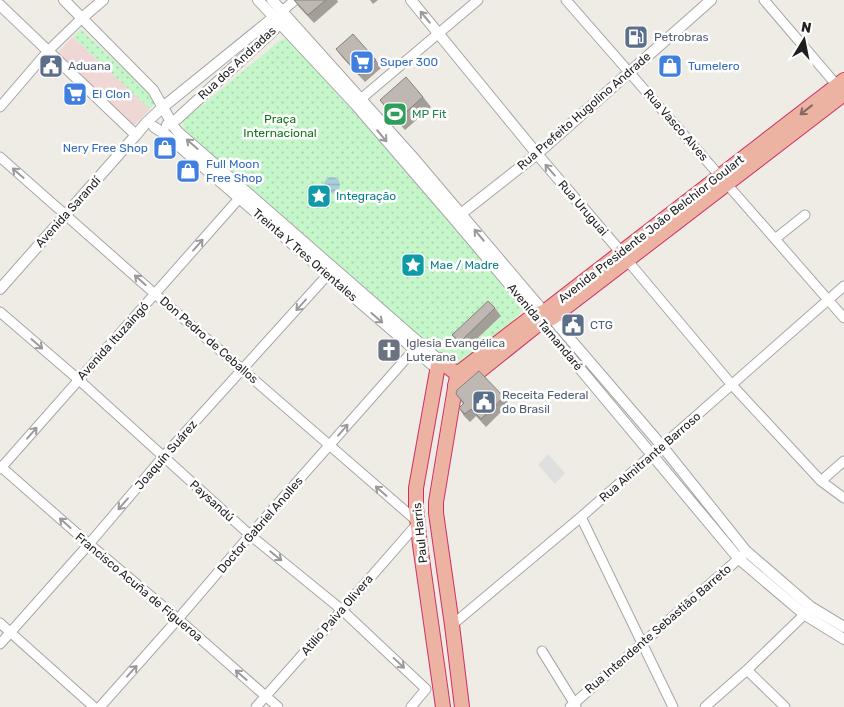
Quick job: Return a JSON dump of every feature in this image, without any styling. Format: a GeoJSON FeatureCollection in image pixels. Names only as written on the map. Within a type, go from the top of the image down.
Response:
{"type":"FeatureCollection","features":[{"type":"Feature","properties":{"kind":"highway","name":"Avenida Presidente João Belchior Goulart"},"geometry":{"type":"LineString","coordinates":[[456,380],[462,384],[471,378],[543,317],[842,88]]}},
{"type":"Feature","properties":{"kind":"highway","name":"Treinta Y Tres Orientales"},"geometry":{"type":"LineString","coordinates":[[438,365],[456,380]]}},
{"type":"Feature","properties":{"kind":"highway","name":"Paul Harris"},"geometry":{"type":"LineString","coordinates":[[438,365],[416,488],[416,508],[433,687],[443,707]]}},
{"type":"Feature","properties":{"kind":"highway"},"geometry":{"type":"LineString","coordinates":[[456,380],[436,502],[436,521],[462,707]]}},
{"type":"Feature","properties":{"kind":"street"},"geometry":{"type":"LineString","coordinates":[[64,0],[153,90],[159,119]]}},
{"type":"Feature","properties":{"kind":"street"},"geometry":{"type":"LineString","coordinates":[[0,107],[48,51],[103,0]]}},
{"type":"Feature","properties":{"kind":"street","name":"Avenida Tamandaré"},"geometry":{"type":"LineString","coordinates":[[258,0],[278,17],[358,101],[458,217],[543,317],[652,454],[739,559],[844,639]]}},
{"type":"Feature","properties":{"kind":"street","name":"Avenida Tamandaré"},"geometry":{"type":"LineString","coordinates":[[272,0],[278,17]]}},
{"type":"Feature","properties":{"kind":"street","name":"Rua dos Andradas"},"geometry":{"type":"LineString","coordinates":[[159,119],[278,17],[295,0]]}},
{"type":"Feature","properties":{"kind":"street","name":"Rua Uruguai"},"geometry":{"type":"LineString","coordinates":[[411,0],[537,154],[732,385],[822,481],[844,498]]}},
{"type":"Feature","properties":{"kind":"street"},"geometry":{"type":"LineString","coordinates":[[358,101],[478,0]]}},
{"type":"Feature","properties":{"kind":"street","name":"Rua Vasco Alves"},"geometry":{"type":"LineString","coordinates":[[566,0],[844,318]]}},
{"type":"Feature","properties":{"kind":"street","name":"Rua Prefeito Hugolino Andrade"},"geometry":{"type":"LineString","coordinates":[[458,217],[537,154],[710,0]]}},
{"type":"Feature","properties":{"kind":"street"},"geometry":{"type":"LineString","coordinates":[[764,0],[842,88]]}},
{"type":"Feature","properties":{"kind":"street"},"geometry":{"type":"LineString","coordinates":[[0,5],[136,135]]}},
{"type":"Feature","properties":{"kind":"street","name":"Rua dos Andradas"},"geometry":{"type":"LineString","coordinates":[[159,119],[260,43],[274,30],[278,17]]}},
{"type":"Feature","properties":{"kind":"street","name":"Avenida Sarandí"},"geometry":{"type":"LineString","coordinates":[[0,289],[136,135],[159,119]]}},
{"type":"Feature","properties":{"kind":"street","name":"Treinta Y Tres Orientales"},"geometry":{"type":"LineString","coordinates":[[159,119],[165,134],[242,194]]}},
{"type":"Feature","properties":{"kind":"street","name":"Treinta Y Tres Orientales"},"geometry":{"type":"LineString","coordinates":[[159,119],[174,127],[242,194],[438,365]]}},
{"type":"Feature","properties":{"kind":"street","name":"Don Pedro de Ceballos"},"geometry":{"type":"LineString","coordinates":[[0,157],[418,523]]}},
{"type":"Feature","properties":{"kind":"street","name":"Avenida Ituzaingó"},"geometry":{"type":"LineString","coordinates":[[1,468],[242,194]]}},
{"type":"Feature","properties":{"kind":"street"},"geometry":{"type":"LineString","coordinates":[[775,239],[805,215]]}},
{"type":"Feature","properties":{"kind":"street","name":"Joaquín Suárez"},"geometry":{"type":"LineString","coordinates":[[0,644],[163,457],[331,272]]}},
{"type":"Feature","properties":{"kind":"street","name":"Rua Almitrante Barroso"},"geometry":{"type":"LineString","coordinates":[[452,625],[581,517],[844,286]]}},
{"type":"Feature","properties":{"kind":"street","name":"Paysandú"},"geometry":{"type":"LineString","coordinates":[[0,312],[79,380],[250,535],[433,687]]}},
{"type":"Feature","properties":{"kind":"street","name":"Avenida Tamandaré"},"geometry":{"type":"LineString","coordinates":[[543,317],[662,446],[746,551],[808,611],[844,627]]}},
{"type":"Feature","properties":{"kind":"street","name":"Doctor Gabriel Anolles"},"geometry":{"type":"LineString","coordinates":[[100,707],[417,346]]}},
{"type":"Feature","properties":{"kind":"street"},"geometry":{"type":"LineString","coordinates":[[822,481],[844,461]]}},
{"type":"Feature","properties":{"kind":"street","name":"Francisco Acuña de Figueroa"},"geometry":{"type":"LineString","coordinates":[[1,468],[278,707]]}},
{"type":"Feature","properties":{"kind":"street"},"geometry":{"type":"LineString","coordinates":[[581,517],[673,707]]}},
{"type":"Feature","properties":{"kind":"street"},"geometry":{"type":"LineString","coordinates":[[418,523],[436,521]]}},
{"type":"Feature","properties":{"kind":"street","name":"Atilio Paiva Olivera"},"geometry":{"type":"LineString","coordinates":[[256,707],[418,523]]}},
{"type":"Feature","properties":{"kind":"street","name":"Rua Intendente Sebastião Barreto"},"geometry":{"type":"LineString","coordinates":[[574,706],[746,551]]}},
{"type":"Feature","properties":{"kind":"street"},"geometry":{"type":"LineString","coordinates":[[705,707],[747,670],[808,611]]}},
{"type":"Feature","properties":{"kind":"street"},"geometry":{"type":"LineString","coordinates":[[0,623],[94,707]]}},
{"type":"Feature","properties":{"kind":"street"},"geometry":{"type":"LineString","coordinates":[[542,651],[574,706]]}},
{"type":"Feature","properties":{"kind":"street"},"geometry":{"type":"LineString","coordinates":[[747,670],[785,707]]}},
{"type":"Feature","properties":{"kind":"street"},"geometry":{"type":"LineString","coordinates":[[411,707],[433,687],[458,680]]}},
{"type":"Feature","properties":{"kind":"shaded area"},"geometry":{"type":"Polygon","coordinates":[[[73,37],[150,109],[134,126],[57,53],[73,37]]]}},
{"type":"Feature","properties":{"kind":"shaded area"},"geometry":{"type":"Polygon","coordinates":[[[548,454],[565,473],[555,484],[538,465],[548,454]]]}},
{"type":"Feature","properties":{"kind":"green space"},"geometry":{"type":"Polygon","coordinates":[[[81,29],[157,101],[150,109],[73,37],[81,29]]]}},
{"type":"Feature","properties":{"kind":"green space","name":"Praça Internacional"},"geometry":{"type":"Polygon","coordinates":[[[283,39],[293,42],[521,305],[523,310],[520,314],[464,364],[455,364],[449,361],[258,194],[185,133],[184,120],[283,39]]]}},
{"type":"Feature","properties":{"kind":"water"},"geometry":{"type":"Polygon","coordinates":[[[332,177],[340,185],[332,193],[324,185],[332,177]]]}},
{"type":"Feature","properties":{"kind":"building"},"geometry":{"type":"Polygon","coordinates":[[[294,0],[326,0],[308,15],[294,0]]]}},
{"type":"Feature","properties":{"kind":"building","name":"Super 300"},"geometry":{"type":"Polygon","coordinates":[[[353,34],[376,60],[359,75],[336,49],[353,34]]]}},
{"type":"Feature","properties":{"kind":"building"},"geometry":{"type":"Polygon","coordinates":[[[406,77],[423,97],[397,120],[380,100],[406,77]]]}},
{"type":"Feature","properties":{"kind":"building"},"geometry":{"type":"Polygon","coordinates":[[[488,301],[495,308],[460,342],[452,335],[488,301]]]}},
{"type":"Feature","properties":{"kind":"building","name":"Receita Federal do Brasil"},"geometry":{"type":"Polygon","coordinates":[[[479,371],[504,397],[481,419],[471,409],[465,414],[459,408],[464,403],[456,394],[457,390],[479,371]]]}},
{"type":"Feature","properties":{"kind":"place","name":"Petrobras"},"geometry":{"type":"Point","coordinates":[636,37]}},
{"type":"Feature","properties":{"kind":"place","name":"Super 300"},"geometry":{"type":"Point","coordinates":[362,62]}},
{"type":"Feature","properties":{"kind":"place","name":"Aduana"},"geometry":{"type":"Point","coordinates":[51,66]}},
{"type":"Feature","properties":{"kind":"place","name":"Tumelero"},"geometry":{"type":"Point","coordinates":[670,66]}},
{"type":"Feature","properties":{"kind":"place","name":"El Clon"},"geometry":{"type":"Point","coordinates":[75,94]}},
{"type":"Feature","properties":{"kind":"place","name":"MP Fit"},"geometry":{"type":"Point","coordinates":[395,114]}},
{"type":"Feature","properties":{"kind":"place","name":"Nery Free Shop"},"geometry":{"type":"Point","coordinates":[165,148]}},
{"type":"Feature","properties":{"kind":"place","name":"Full Moon Free Shop"},"geometry":{"type":"Point","coordinates":[188,171]}},
{"type":"Feature","properties":{"kind":"place","name":"Integração"},"geometry":{"type":"Point","coordinates":[319,196]}},
{"type":"Feature","properties":{"kind":"place","name":"Mae / Madre"},"geometry":{"type":"Point","coordinates":[413,265]}},
{"type":"Feature","properties":{"kind":"place","name":"CTG"},"geometry":{"type":"Point","coordinates":[573,325]}},
{"type":"Feature","properties":{"kind":"place","name":"Iglesia Evangélica Luterana"},"geometry":{"type":"Point","coordinates":[389,350]}},
{"type":"Feature","properties":{"kind":"place","name":"Receita Federal do Brasil"},"geometry":{"type":"Point","coordinates":[484,402]}}]}
